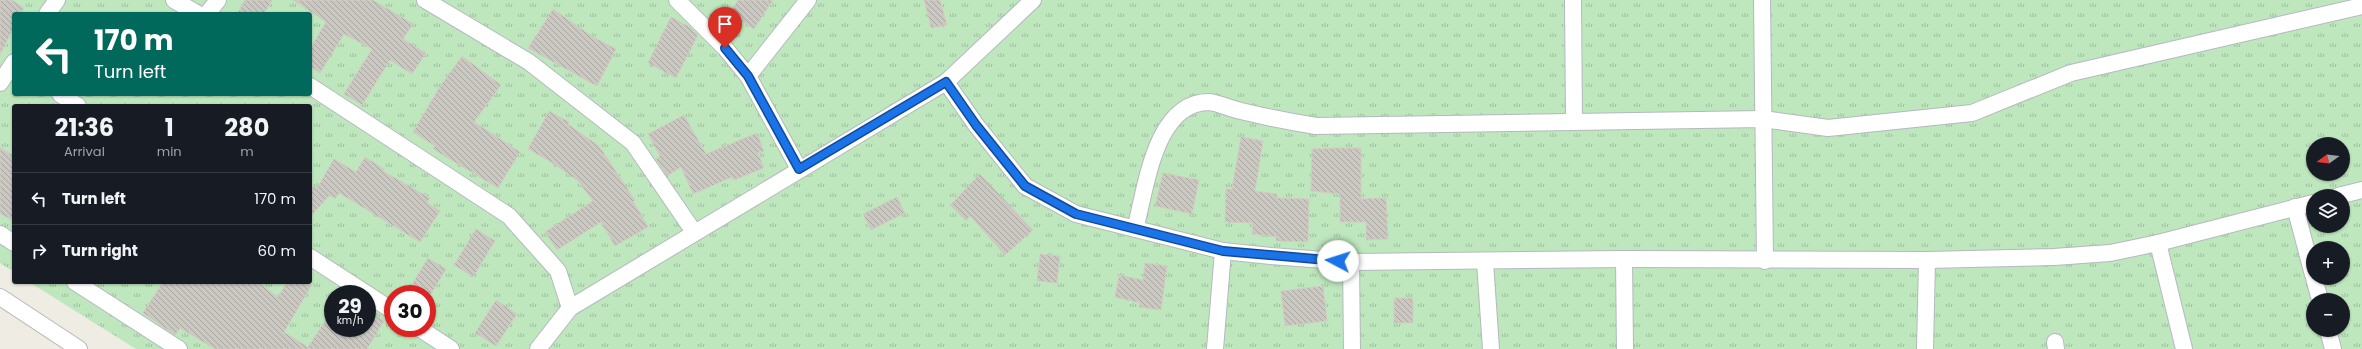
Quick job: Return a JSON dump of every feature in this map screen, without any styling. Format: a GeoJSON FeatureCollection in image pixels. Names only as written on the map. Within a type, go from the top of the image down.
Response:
{"type":"FeatureCollection","features":[{"type":"Feature","properties":{"kind":"street"},"geometry":{"type":"LineString","coordinates":[[48,12],[57,0]]}},
{"type":"Feature","properties":{"kind":"street"},"geometry":{"type":"LineString","coordinates":[[174,0],[195,12]]}},
{"type":"Feature","properties":{"kind":"street"},"geometry":{"type":"LineString","coordinates":[[209,12],[218,0]]}},
{"type":"Feature","properties":{"kind":"street"},"geometry":{"type":"LineString","coordinates":[[425,0],[529,62],[633,143],[694,232]]}},
{"type":"Feature","properties":{"kind":"street"},"geometry":{"type":"LineString","coordinates":[[677,0],[725,48],[748,76],[799,169]]}},
{"type":"Feature","properties":{"kind":"street"},"geometry":{"type":"LineString","coordinates":[[748,76],[808,0]]}},
{"type":"Feature","properties":{"kind":"street"},"geometry":{"type":"LineString","coordinates":[[538,349],[570,308],[694,232],[946,82],[1033,0]]}},
{"type":"Feature","properties":{"kind":"street"},"geometry":{"type":"LineString","coordinates":[[1573,0],[1574,120]]}},
{"type":"Feature","properties":{"kind":"street"},"geometry":{"type":"LineString","coordinates":[[1762,0],[1765,261]]}},
{"type":"Feature","properties":{"kind":"street"},"geometry":{"type":"LineString","coordinates":[[1136,229],[1158,140],[1170,122],[1190,106],[1209,102],[1274,119],[1316,126],[1574,120],[1763,119],[1828,128],[1972,113],[2070,73],[2362,6]]}},
{"type":"Feature","properties":{"kind":"street"},"geometry":{"type":"LineString","coordinates":[[0,83],[12,66]]}},
{"type":"Feature","properties":{"kind":"street"},"geometry":{"type":"LineString","coordinates":[[946,82],[976,125],[1025,186],[1076,214],[1223,251],[1351,262],[1485,262],[1624,259],[1765,261],[1927,260],[2054,257],[2110,253],[2158,243],[2306,204]]}},
{"type":"Feature","properties":{"kind":"street"},"geometry":{"type":"LineString","coordinates":[[312,87],[509,216],[558,271],[570,308]]}},
{"type":"Feature","properties":{"kind":"street"},"geometry":{"type":"LineString","coordinates":[[63,96],[75,104]]}},
{"type":"Feature","properties":{"kind":"street"},"geometry":{"type":"LineString","coordinates":[[2350,193],[2362,190]]}},
{"type":"Feature","properties":{"kind":"street"},"geometry":{"type":"LineString","coordinates":[[2295,207],[2306,250]]}},
{"type":"Feature","properties":{"kind":"street"},"geometry":{"type":"LineString","coordinates":[[0,234],[12,242]]}},
{"type":"Feature","properties":{"kind":"street"},"geometry":{"type":"LineString","coordinates":[[2158,243],[2184,349]]}},
{"type":"Feature","properties":{"kind":"street"},"geometry":{"type":"LineString","coordinates":[[1215,349],[1223,251]]}},
{"type":"Feature","properties":{"kind":"street"},"geometry":{"type":"LineString","coordinates":[[312,258],[353,285]]}},
{"type":"Feature","properties":{"kind":"street"},"geometry":{"type":"LineString","coordinates":[[1624,259],[1625,349]]}},
{"type":"Feature","properties":{"kind":"street"},"geometry":{"type":"LineString","coordinates":[[1925,349],[1927,260]]}},
{"type":"Feature","properties":{"kind":"street"},"geometry":{"type":"LineString","coordinates":[[1351,262],[1352,349]]}},
{"type":"Feature","properties":{"kind":"street"},"geometry":{"type":"LineString","coordinates":[[1485,262],[1491,349]]}},
{"type":"Feature","properties":{"kind":"street"},"geometry":{"type":"LineString","coordinates":[[78,284],[179,349]]}},
{"type":"Feature","properties":{"kind":"street"},"geometry":{"type":"LineString","coordinates":[[0,297],[79,349]]}},
{"type":"Feature","properties":{"kind":"street"},"geometry":{"type":"LineString","coordinates":[[433,337],[451,349]]}},
{"type":"Feature","properties":{"kind":"street"},"geometry":{"type":"LineString","coordinates":[[2330,337],[2333,349]]}},
{"type":"Feature","properties":{"kind":"green space"},"geometry":{"type":"Polygon","coordinates":[[[0,0],[2362,0],[2362,349],[136,349],[32,284],[312,284],[312,104],[12,104],[12,271],[0,263],[0,0]]]}},
{"type":"Feature","properties":{"kind":"building"},"geometry":{"type":"Polygon","coordinates":[[[0,0],[12,0],[24,8],[22,12],[12,12],[12,31],[0,55],[0,0]]]}},
{"type":"Feature","properties":{"kind":"building"},"geometry":{"type":"Polygon","coordinates":[[[245,0],[272,0],[265,12],[238,12],[245,0]]]}},
{"type":"Feature","properties":{"kind":"building"},"geometry":{"type":"Polygon","coordinates":[[[293,0],[373,0],[413,24],[403,39],[426,53],[412,74],[390,60],[362,105],[344,94],[372,49],[344,34],[320,73],[312,67],[312,46],[326,22],[293,0]]]}},
{"type":"Feature","properties":{"kind":"building"},"geometry":{"type":"Polygon","coordinates":[[[738,0],[773,0],[754,29],[730,13],[738,0]]]}},
{"type":"Feature","properties":{"kind":"building"},"geometry":{"type":"Polygon","coordinates":[[[924,0],[940,0],[947,25],[931,28],[924,0]]]}},
{"type":"Feature","properties":{"kind":"building"},"geometry":{"type":"Polygon","coordinates":[[[553,9],[593,37],[616,49],[597,86],[528,48],[553,9]]]}},
{"type":"Feature","properties":{"kind":"building"},"geometry":{"type":"Polygon","coordinates":[[[671,17],[690,27],[698,35],[676,78],[648,63],[671,17]]]}},
{"type":"Feature","properties":{"kind":"building"},"geometry":{"type":"Polygon","coordinates":[[[462,56],[501,85],[474,122],[520,152],[498,188],[433,149],[435,146],[413,132],[439,88],[462,56]]]}},
{"type":"Feature","properties":{"kind":"building"},"geometry":{"type":"Polygon","coordinates":[[[549,111],[569,122],[568,124],[599,146],[635,200],[633,201],[648,227],[615,246],[601,222],[557,250],[545,232],[593,201],[578,181],[551,162],[528,149],[549,111]]]}},
{"type":"Feature","properties":{"kind":"building"},"geometry":{"type":"Polygon","coordinates":[[[684,115],[706,154],[757,133],[764,151],[758,153],[764,168],[734,180],[732,177],[693,194],[681,167],[667,176],[656,159],[660,156],[648,134],[684,115]]]}},
{"type":"Feature","properties":{"kind":"building"},"geometry":{"type":"Polygon","coordinates":[[[1241,137],[1263,141],[1255,191],[1277,194],[1277,198],[1309,199],[1308,242],[1276,241],[1276,237],[1252,234],[1253,223],[1225,222],[1226,189],[1232,189],[1241,137]]]}},
{"type":"Feature","properties":{"kind":"building"},"geometry":{"type":"Polygon","coordinates":[[[0,147],[12,155],[12,220],[0,214],[0,147]]]}},
{"type":"Feature","properties":{"kind":"building"},"geometry":{"type":"Polygon","coordinates":[[[1361,148],[1361,199],[1386,198],[1388,239],[1366,240],[1366,222],[1340,222],[1340,194],[1311,191],[1312,149],[1361,148]]]}},
{"type":"Feature","properties":{"kind":"building"},"geometry":{"type":"Polygon","coordinates":[[[365,157],[384,169],[383,171],[430,198],[427,203],[440,211],[420,242],[339,193],[335,199],[330,195],[312,215],[312,187],[317,188],[334,159],[356,172],[365,157]]]}},
{"type":"Feature","properties":{"kind":"building"},"geometry":{"type":"Polygon","coordinates":[[[1163,173],[1199,180],[1192,214],[1155,206],[1163,173]]]}},
{"type":"Feature","properties":{"kind":"building"},"geometry":{"type":"Polygon","coordinates":[[[980,174],[1033,230],[1005,255],[970,216],[966,221],[950,205],[980,174]]]}},
{"type":"Feature","properties":{"kind":"building"},"geometry":{"type":"Polygon","coordinates":[[[897,197],[905,213],[871,230],[863,214],[897,197]]]}},
{"type":"Feature","properties":{"kind":"building"},"geometry":{"type":"Polygon","coordinates":[[[476,229],[495,241],[473,277],[454,265],[476,229]]]}},
{"type":"Feature","properties":{"kind":"building"},"geometry":{"type":"Polygon","coordinates":[[[1040,254],[1060,256],[1057,283],[1037,281],[1040,254]]]}},
{"type":"Feature","properties":{"kind":"building"},"geometry":{"type":"Polygon","coordinates":[[[428,258],[446,269],[436,286],[412,285],[428,258]]]}},
{"type":"Feature","properties":{"kind":"building"},"geometry":{"type":"Polygon","coordinates":[[[1145,263],[1167,266],[1161,310],[1139,307],[1140,303],[1115,297],[1119,275],[1143,280],[1145,263]]]}},
{"type":"Feature","properties":{"kind":"building"},"geometry":{"type":"Polygon","coordinates":[[[162,284],[261,284],[278,297],[286,284],[308,284],[311,286],[284,332],[308,347],[324,323],[324,337],[374,337],[367,349],[215,349],[180,328],[175,335],[143,313],[162,284]]]}},
{"type":"Feature","properties":{"kind":"building"},"geometry":{"type":"Polygon","coordinates":[[[1323,286],[1327,321],[1285,326],[1281,291],[1323,286]]]}},
{"type":"Feature","properties":{"kind":"building"},"geometry":{"type":"Polygon","coordinates":[[[1394,298],[1413,298],[1413,323],[1394,323],[1394,298]]]}},
{"type":"Feature","properties":{"kind":"building"},"geometry":{"type":"Polygon","coordinates":[[[496,300],[517,314],[496,346],[475,333],[496,300]]]}},
{"type":"Feature","properties":{"kind":"building"},"geometry":{"type":"Polygon","coordinates":[[[376,316],[384,321],[376,334],[376,316]]]}},
{"type":"Feature","properties":{"kind":"route"},"geometry":{"type":"LineString","coordinates":[[725,48],[748,76],[799,169],[946,82],[976,125],[1025,186],[1076,214],[1223,251],[1338,261]]}}]}
